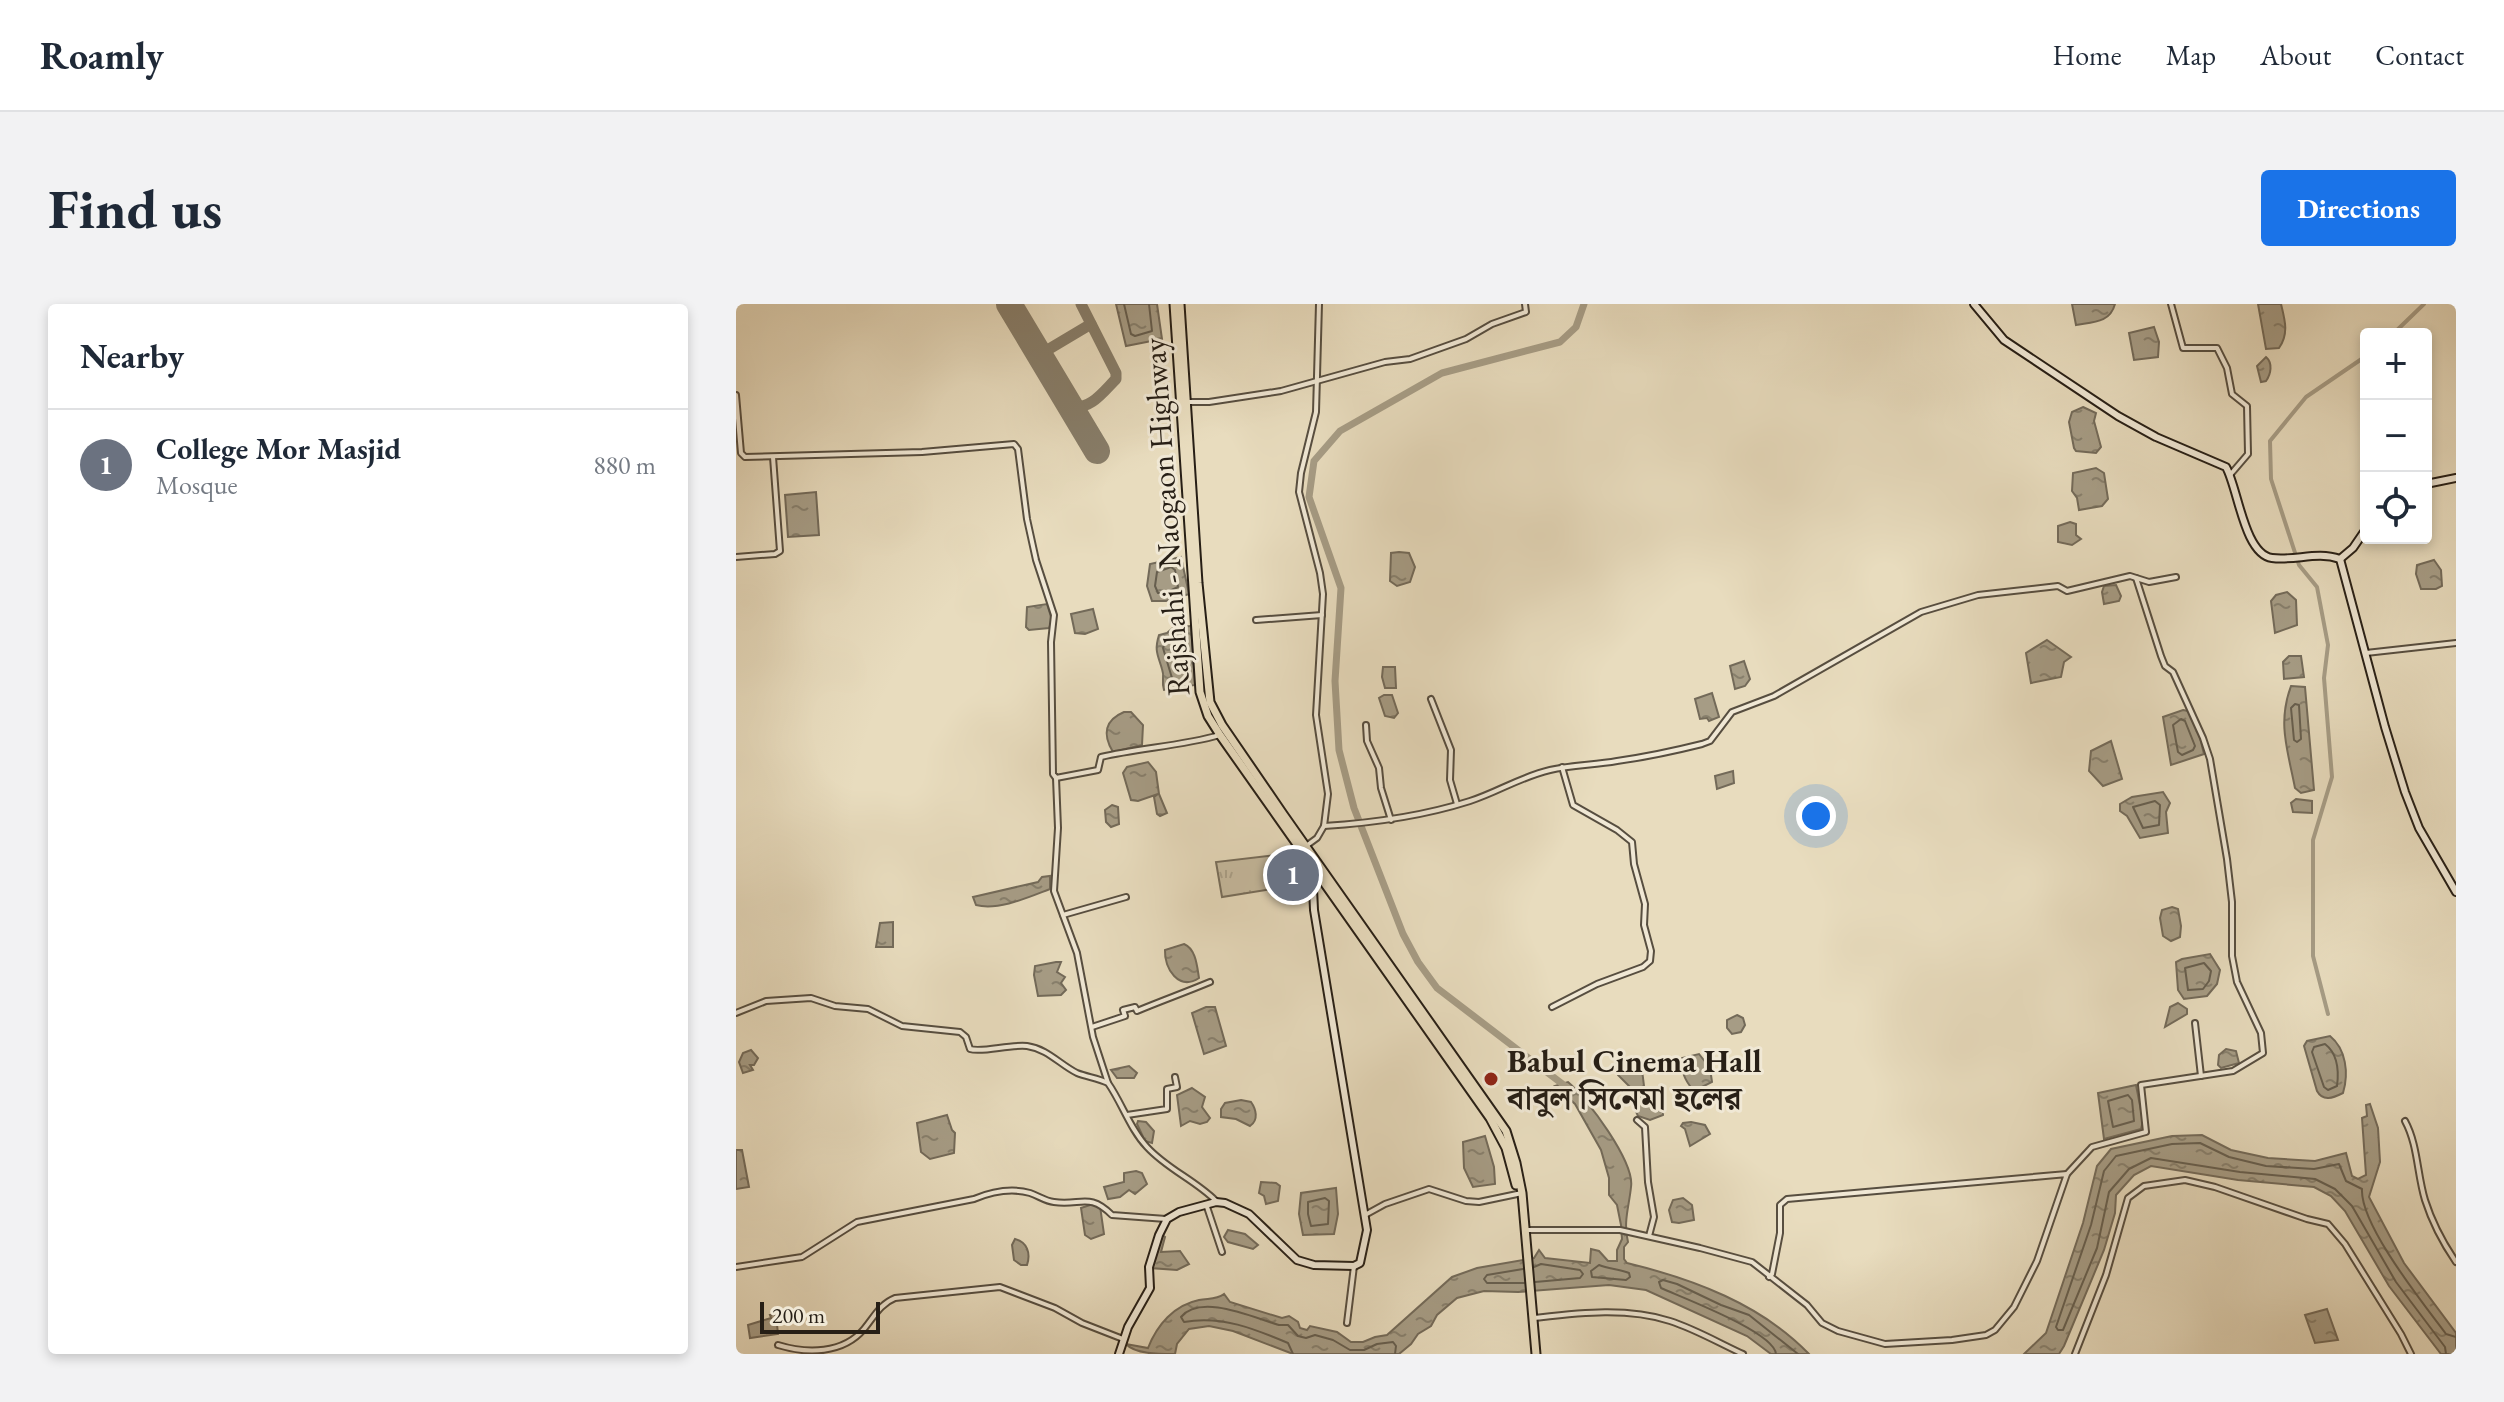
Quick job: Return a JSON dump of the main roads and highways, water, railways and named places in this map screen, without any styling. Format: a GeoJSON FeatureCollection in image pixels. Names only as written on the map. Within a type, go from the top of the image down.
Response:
{"type":"FeatureCollection","features":[{"type":"Feature","properties":{"kind":"main road","name":"Rajshahi - Naogaon Highway"},"geometry":{"type":"LineString","coordinates":[[1177,304],[1187,402],[1185,416],[1200,692],[1208,716],[1220,735],[1306,846],[1338,897]]}},
{"type":"Feature","properties":{"kind":"main road","name":"Rajshahi - Naogaon Highway"},"geometry":{"type":"LineString","coordinates":[[1177,304],[1207,691],[1215,713],[1252,776],[1312,864],[1506,1131],[1516,1163],[1522,1207],[1536,1354]]}},
{"type":"Feature","properties":{"kind":"water"},"geometry":{"type":"Polygon","coordinates":[[[1116,304],[1157,304],[1162,339],[1126,346],[1116,304]]]}},
{"type":"Feature","properties":{"kind":"water"},"geometry":{"type":"Polygon","coordinates":[[[2072,304],[2115,304],[2105,318],[2076,325],[2072,304]]]}},
{"type":"Feature","properties":{"kind":"water"},"geometry":{"type":"Polygon","coordinates":[[[2258,304],[2281,304],[2285,332],[2279,348],[2266,349],[2258,304]]]}},
{"type":"Feature","properties":{"kind":"water"},"geometry":{"type":"Polygon","coordinates":[[[2154,327],[2159,342],[2158,357],[2134,360],[2129,333],[2154,327]]]}},
{"type":"Feature","properties":{"kind":"water"},"geometry":{"type":"Polygon","coordinates":[[[2266,357],[2270,362],[2270,372],[2266,381],[2261,382],[2257,366],[2266,357]]]}},
{"type":"Feature","properties":{"kind":"water"},"geometry":{"type":"Polygon","coordinates":[[[2083,407],[2096,413],[2094,421],[2101,447],[2096,453],[2076,451],[2074,448],[2069,422],[2072,412],[2083,407]]]}},
{"type":"Feature","properties":{"kind":"water"},"geometry":{"type":"Polygon","coordinates":[[[2096,468],[2104,473],[2108,499],[2102,506],[2079,510],[2072,491],[2073,473],[2096,468]]]}},
{"type":"Feature","properties":{"kind":"water"},"geometry":{"type":"Polygon","coordinates":[[[816,492],[819,535],[788,537],[785,495],[816,492]]]}},
{"type":"Feature","properties":{"kind":"water"},"geometry":{"type":"Polygon","coordinates":[[[2070,522],[2076,524],[2076,535],[2081,539],[2072,545],[2058,542],[2058,526],[2070,522]]]}},
{"type":"Feature","properties":{"kind":"water"},"geometry":{"type":"Polygon","coordinates":[[[1391,553],[1409,553],[1415,567],[1410,582],[1397,586],[1390,581],[1391,553]]]}},
{"type":"Feature","properties":{"kind":"water"},"geometry":{"type":"Polygon","coordinates":[[[1181,557],[1189,594],[1166,601],[1152,601],[1147,586],[1150,564],[1181,557]]]}},
{"type":"Feature","properties":{"kind":"water"},"geometry":{"type":"Polygon","coordinates":[[[2434,560],[2441,570],[2442,586],[2421,589],[2416,574],[2417,565],[2434,560]]]}},
{"type":"Feature","properties":{"kind":"water"},"geometry":{"type":"Polygon","coordinates":[[[2116,585],[2121,596],[2119,601],[2104,604],[2104,586],[2116,585]]]}},
{"type":"Feature","properties":{"kind":"water"},"geometry":{"type":"Polygon","coordinates":[[[2287,592],[2296,600],[2297,625],[2275,633],[2271,601],[2276,595],[2287,592]]]}},
{"type":"Feature","properties":{"kind":"water"},"geometry":{"type":"Polygon","coordinates":[[[1047,604],[1052,620],[1049,628],[1029,630],[1026,627],[1027,607],[1047,604]]]}},
{"type":"Feature","properties":{"kind":"water"},"geometry":{"type":"Polygon","coordinates":[[[1093,609],[1098,629],[1085,634],[1075,633],[1071,614],[1093,609]]]}},
{"type":"Feature","properties":{"kind":"water"},"geometry":{"type":"Polygon","coordinates":[[[1191,626],[1195,685],[1164,690],[1157,649],[1159,635],[1174,627],[1191,626]]]}},
{"type":"Feature","properties":{"kind":"water"},"geometry":{"type":"Polygon","coordinates":[[[2047,640],[2071,657],[2064,662],[2061,677],[2031,683],[2026,653],[2047,640]]]}},
{"type":"Feature","properties":{"kind":"water"},"geometry":{"type":"Polygon","coordinates":[[[2289,656],[2301,656],[2304,677],[2284,679],[2283,662],[2289,656]]]}},
{"type":"Feature","properties":{"kind":"water"},"geometry":{"type":"Polygon","coordinates":[[[1744,661],[1750,679],[1745,686],[1735,689],[1730,666],[1744,661]]]}},
{"type":"Feature","properties":{"kind":"water"},"geometry":{"type":"Polygon","coordinates":[[[1383,667],[1395,667],[1396,688],[1385,688],[1383,667]]]}},
{"type":"Feature","properties":{"kind":"water"},"geometry":{"type":"Polygon","coordinates":[[[2291,686],[2305,687],[2314,790],[2301,793],[2295,788],[2285,737],[2285,712],[2291,686]]]}},
{"type":"Feature","properties":{"kind":"water"},"geometry":{"type":"Polygon","coordinates":[[[1712,693],[1719,717],[1709,721],[1707,718],[1700,719],[1695,699],[1712,693]]]}},
{"type":"Feature","properties":{"kind":"water"},"geometry":{"type":"Polygon","coordinates":[[[1392,695],[1398,713],[1394,718],[1385,716],[1379,698],[1392,695]]]}},
{"type":"Feature","properties":{"kind":"water"},"geometry":{"type":"Polygon","coordinates":[[[2188,711],[2198,730],[2204,754],[2171,765],[2163,717],[2188,711]]]}},
{"type":"Feature","properties":{"kind":"water"},"geometry":{"type":"Polygon","coordinates":[[[1124,712],[1131,712],[1143,725],[1142,745],[1113,752],[1107,739],[1107,728],[1113,719],[1124,712]]]}},
{"type":"Feature","properties":{"kind":"water"},"geometry":{"type":"Polygon","coordinates":[[[2111,741],[2122,779],[2103,786],[2089,771],[2091,751],[2111,741]]]}},
{"type":"Feature","properties":{"kind":"water"},"geometry":{"type":"Polygon","coordinates":[[[1148,762],[1156,772],[1159,794],[1167,813],[1160,816],[1154,797],[1158,794],[1138,801],[1131,800],[1123,773],[1127,767],[1148,762]]]}},
{"type":"Feature","properties":{"kind":"water"},"geometry":{"type":"Polygon","coordinates":[[[1733,771],[1734,783],[1717,789],[1715,776],[1733,771]]]}},
{"type":"Feature","properties":{"kind":"water"},"geometry":{"type":"Polygon","coordinates":[[[2163,792],[2170,803],[2166,812],[2168,833],[2140,838],[2127,816],[2120,811],[2120,804],[2132,797],[2163,792]]]}},
{"type":"Feature","properties":{"kind":"water"},"geometry":{"type":"Polygon","coordinates":[[[2296,799],[2312,801],[2312,813],[2293,812],[2291,803],[2296,799]]]}},
{"type":"Feature","properties":{"kind":"water"},"geometry":{"type":"Polygon","coordinates":[[[1112,805],[1118,807],[1119,824],[1111,827],[1106,822],[1105,810],[1112,805]]]}},
{"type":"Feature","properties":{"kind":"water"},"geometry":{"type":"Polygon","coordinates":[[[1050,876],[1050,889],[1013,902],[994,906],[976,905],[973,897],[1038,882],[1042,877],[1050,876]]]}},
{"type":"Feature","properties":{"kind":"water"},"geometry":{"type":"Polygon","coordinates":[[[2178,909],[2181,926],[2180,937],[2171,941],[2163,936],[2160,918],[2162,910],[2178,909]]]}},
{"type":"Feature","properties":{"kind":"water"},"geometry":{"type":"Polygon","coordinates":[[[893,922],[893,947],[876,947],[880,923],[893,922]]]}},
{"type":"Feature","properties":{"kind":"water"},"geometry":{"type":"Polygon","coordinates":[[[1184,944],[1197,963],[1199,978],[1185,982],[1170,971],[1165,957],[1165,950],[1184,944]]]}},
{"type":"Feature","properties":{"kind":"water"},"geometry":{"type":"Polygon","coordinates":[[[2210,954],[2220,970],[2217,984],[2207,996],[2184,999],[2178,990],[2176,962],[2210,954]]]}},
{"type":"Feature","properties":{"kind":"water"},"geometry":{"type":"Polygon","coordinates":[[[1061,962],[1057,972],[1065,977],[1061,983],[1066,990],[1061,995],[1038,996],[1035,966],[1061,962]]]}},
{"type":"Feature","properties":{"kind":"water"},"geometry":{"type":"Polygon","coordinates":[[[2178,1003],[2187,1009],[2187,1014],[2165,1027],[2170,1007],[2178,1003]]]}},
{"type":"Feature","properties":{"kind":"water"},"geometry":{"type":"Polygon","coordinates":[[[1215,1007],[1226,1046],[1204,1054],[1192,1013],[1215,1007]]]}},
{"type":"Feature","properties":{"kind":"water"},"geometry":{"type":"Polygon","coordinates":[[[1737,1015],[1743,1018],[1745,1025],[1741,1032],[1732,1034],[1727,1028],[1727,1020],[1737,1015]]]}},
{"type":"Feature","properties":{"kind":"water"},"geometry":{"type":"Polygon","coordinates":[[[2330,1036],[2343,1054],[2346,1077],[2343,1093],[2328,1098],[2317,1091],[2304,1046],[2307,1041],[2330,1036]]]}},
{"type":"Feature","properties":{"kind":"water"},"geometry":{"type":"Polygon","coordinates":[[[2226,1049],[2236,1051],[2239,1063],[2221,1068],[2218,1065],[2219,1055],[2226,1049]]]}},
{"type":"Feature","properties":{"kind":"water"},"geometry":{"type":"Polygon","coordinates":[[[751,1050],[758,1058],[754,1065],[750,1065],[753,1070],[743,1073],[739,1062],[743,1053],[751,1050]]]}},
{"type":"Feature","properties":{"kind":"water"},"geometry":{"type":"Polygon","coordinates":[[[1699,1054],[1710,1068],[1712,1082],[1694,1091],[1684,1076],[1682,1058],[1699,1054]]]}},
{"type":"Feature","properties":{"kind":"water"},"geometry":{"type":"Polygon","coordinates":[[[1629,1060],[1641,1062],[1644,1086],[1634,1091],[1618,1075],[1615,1065],[1629,1060]]]}},
{"type":"Feature","properties":{"kind":"water"},"geometry":{"type":"Polygon","coordinates":[[[1129,1066],[1137,1073],[1134,1078],[1117,1078],[1111,1070],[1129,1066]]]}},
{"type":"Feature","properties":{"kind":"water"},"geometry":{"type":"Polygon","coordinates":[[[1568,1082],[1608,1131],[1626,1162],[1631,1187],[1626,1221],[1628,1242],[1624,1247],[1627,1263],[1677,1277],[1748,1307],[1790,1336],[1809,1354],[1771,1354],[1747,1336],[1646,1290],[1609,1285],[1518,1292],[1484,1291],[1457,1298],[1399,1354],[1293,1354],[1233,1331],[1209,1326],[1189,1329],[1177,1344],[1175,1354],[1141,1352],[1126,1344],[1148,1348],[1156,1332],[1174,1311],[1190,1303],[1224,1294],[1230,1302],[1282,1318],[1289,1316],[1298,1322],[1300,1328],[1307,1330],[1310,1326],[1337,1332],[1351,1342],[1363,1342],[1387,1335],[1452,1277],[1477,1268],[1534,1258],[1539,1250],[1545,1258],[1590,1263],[1591,1249],[1599,1251],[1608,1261],[1617,1261],[1617,1250],[1622,1239],[1617,1205],[1609,1195],[1609,1178],[1601,1150],[1575,1104],[1555,1086],[1568,1082]]]}},
{"type":"Feature","properties":{"kind":"water"},"geometry":{"type":"Polygon","coordinates":[[[2136,1085],[2143,1121],[2141,1129],[2104,1139],[2098,1093],[2136,1085]]]}},
{"type":"Feature","properties":{"kind":"water"},"geometry":{"type":"Polygon","coordinates":[[[1647,1087],[1657,1090],[1663,1111],[1663,1115],[1650,1120],[1638,1116],[1633,1105],[1634,1094],[1647,1087]]]}},
{"type":"Feature","properties":{"kind":"water"},"geometry":{"type":"Polygon","coordinates":[[[1192,1088],[1205,1097],[1202,1107],[1210,1118],[1200,1124],[1190,1121],[1181,1126],[1177,1095],[1192,1088]]]}},
{"type":"Feature","properties":{"kind":"water"},"geometry":{"type":"Polygon","coordinates":[[[1251,1102],[1254,1108],[1256,1118],[1250,1126],[1236,1119],[1221,1117],[1225,1103],[1251,1102]]]}},
{"type":"Feature","properties":{"kind":"water"},"geometry":{"type":"Polygon","coordinates":[[[2370,1104],[2378,1128],[2380,1162],[2369,1197],[2404,1263],[2456,1333],[2456,1354],[2441,1354],[2389,1286],[2345,1211],[2331,1196],[2314,1187],[2238,1180],[2151,1166],[2134,1175],[2116,1195],[2115,1213],[2104,1250],[2059,1354],[2024,1354],[2046,1333],[2083,1223],[2097,1166],[2111,1149],[2172,1136],[2202,1135],[2231,1150],[2268,1158],[2315,1161],[2346,1153],[2352,1176],[2358,1179],[2366,1175],[2362,1118],[2367,1116],[2366,1105],[2370,1104]]]}},
{"type":"Feature","properties":{"kind":"water"},"geometry":{"type":"Polygon","coordinates":[[[947,1115],[955,1133],[954,1153],[930,1159],[921,1152],[917,1123],[947,1115]]]}},
{"type":"Feature","properties":{"kind":"water"},"geometry":{"type":"Polygon","coordinates":[[[1138,1121],[1146,1122],[1154,1131],[1152,1143],[1145,1141],[1138,1121]]]}},
{"type":"Feature","properties":{"kind":"water"},"geometry":{"type":"Polygon","coordinates":[[[1691,1122],[1705,1125],[1710,1134],[1690,1146],[1685,1129],[1681,1126],[1691,1122]]]}},
{"type":"Feature","properties":{"kind":"water"},"geometry":{"type":"Polygon","coordinates":[[[1485,1136],[1494,1167],[1495,1184],[1473,1187],[1464,1168],[1463,1142],[1485,1136]]]}},
{"type":"Feature","properties":{"kind":"water"},"geometry":{"type":"Polygon","coordinates":[[[736,1150],[742,1150],[749,1187],[736,1189],[736,1150]]]}},
{"type":"Feature","properties":{"kind":"water"},"geometry":{"type":"Polygon","coordinates":[[[1124,1173],[1142,1173],[1147,1184],[1135,1194],[1129,1190],[1120,1197],[1108,1199],[1104,1187],[1124,1182],[1124,1173]]]}},
{"type":"Feature","properties":{"kind":"water"},"geometry":{"type":"Polygon","coordinates":[[[1261,1182],[1280,1186],[1278,1201],[1266,1204],[1264,1196],[1259,1193],[1261,1182]]]}},
{"type":"Feature","properties":{"kind":"water"},"geometry":{"type":"Polygon","coordinates":[[[1336,1188],[1338,1214],[1334,1234],[1303,1235],[1299,1214],[1301,1193],[1336,1188]]]}},
{"type":"Feature","properties":{"kind":"water"},"geometry":{"type":"Polygon","coordinates":[[[1683,1198],[1692,1205],[1694,1220],[1672,1222],[1669,1210],[1673,1200],[1683,1198]]]}},
{"type":"Feature","properties":{"kind":"water"},"geometry":{"type":"Polygon","coordinates":[[[1096,1203],[1100,1206],[1104,1234],[1091,1239],[1085,1235],[1081,1208],[1096,1203]]]}},
{"type":"Feature","properties":{"kind":"water"},"geometry":{"type":"Polygon","coordinates":[[[1228,1230],[1245,1234],[1258,1245],[1253,1249],[1228,1242],[1224,1237],[1228,1230]]]}},
{"type":"Feature","properties":{"kind":"water"},"geometry":{"type":"Polygon","coordinates":[[[1162,1235],[1165,1237],[1161,1252],[1180,1251],[1189,1264],[1177,1270],[1150,1268],[1162,1235]]]}},
{"type":"Feature","properties":{"kind":"water"},"geometry":{"type":"Polygon","coordinates":[[[1015,1239],[1027,1249],[1027,1265],[1014,1260],[1012,1245],[1015,1239]]]}},
{"type":"Feature","properties":{"kind":"water"},"geometry":{"type":"Polygon","coordinates":[[[2327,1309],[2338,1340],[2315,1343],[2305,1315],[2327,1309]]]}},
{"type":"Feature","properties":{"kind":"water"},"geometry":{"type":"Polygon","coordinates":[[[770,1315],[776,1315],[778,1334],[750,1338],[748,1325],[771,1318],[770,1315]]]}},
{"type":"Feature","properties":{"kind":"waterway"},"geometry":{"type":"LineString","coordinates":[[1569,1089],[1437,988],[1403,934],[1354,808],[1339,750],[1335,681],[1341,588],[1309,497],[1314,461],[1340,431],[1442,373],[1560,342],[1576,327],[1584,304]]}},
{"type":"Feature","properties":{"kind":"waterway"},"geometry":{"type":"LineString","coordinates":[[2399,328],[2424,304]]}},
{"type":"Feature","properties":{"kind":"waterway"},"geometry":{"type":"LineString","coordinates":[[2328,1014],[2313,956],[2313,840],[2332,777],[2324,678],[2328,645],[2317,587],[2299,565],[2271,479],[2270,441],[2306,397],[2360,360]]}},
{"type":"Feature","properties":{"kind":"place","name":"College Mor Masjid"},"geometry":{"type":"Point","coordinates":[1293,875]}},
{"type":"Feature","properties":{"kind":"place","name":"Babul Cinema Hall বাবুল সিনেমা হলের"},"geometry":{"type":"Point","coordinates":[1491,1079]}}]}
